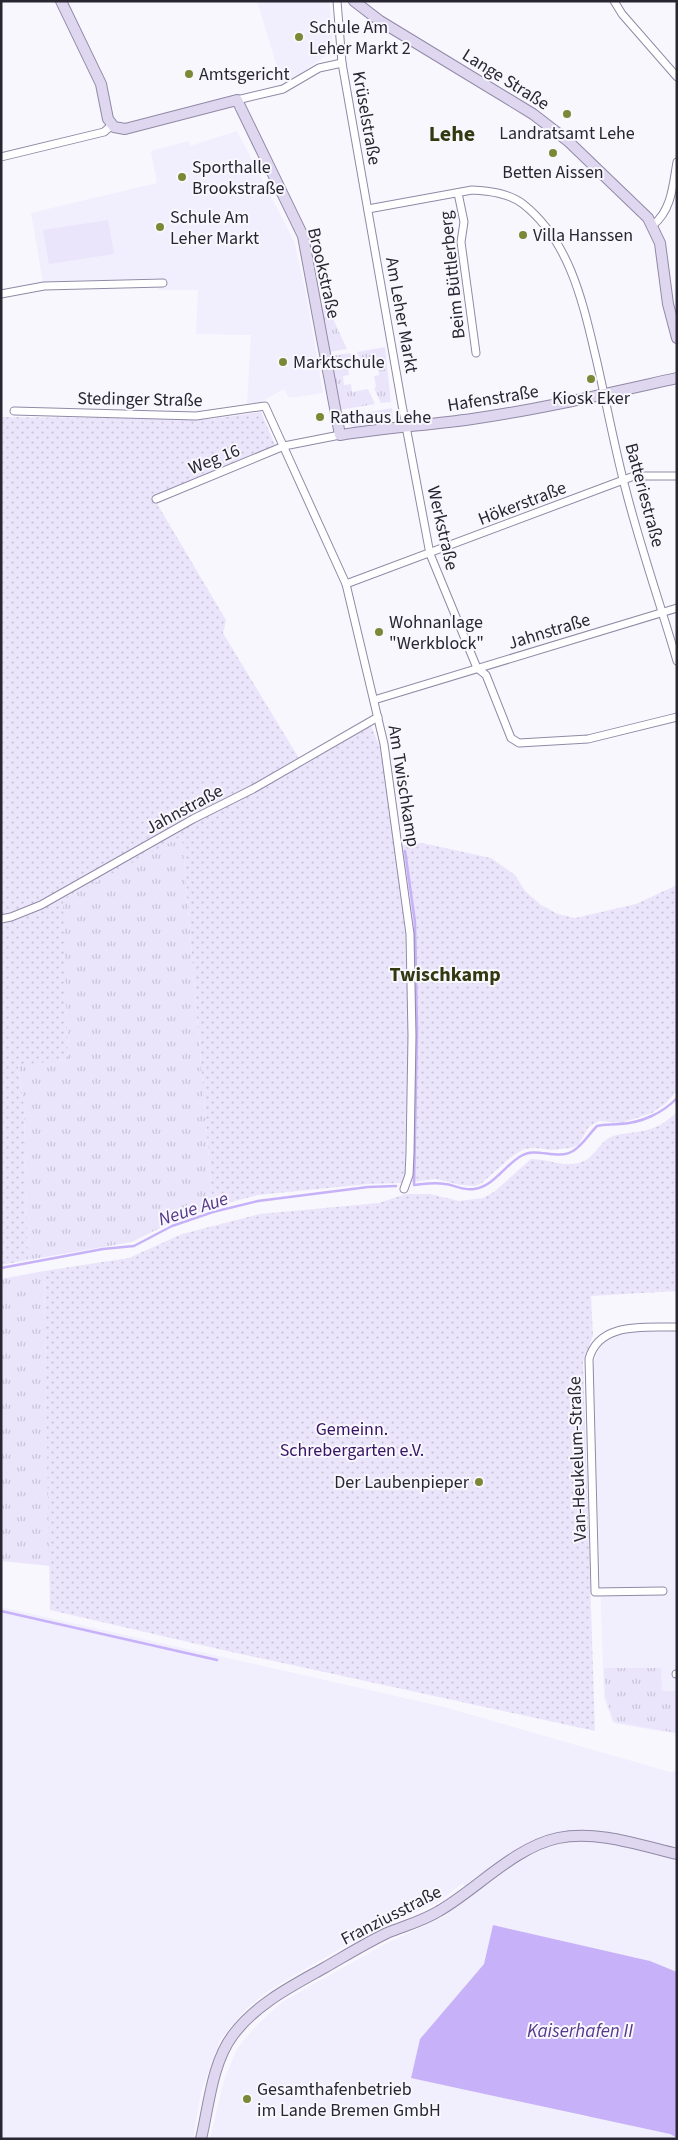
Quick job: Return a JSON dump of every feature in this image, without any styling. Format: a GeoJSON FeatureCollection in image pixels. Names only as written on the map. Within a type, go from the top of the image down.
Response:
{"type":"FeatureCollection","features":[{"type":"Feature","properties":{"kind":"street"},"geometry":{"type":"LineString","coordinates":[[61,1],[101,84],[108,119],[112,125],[125,129],[283,89],[318,68],[342,63]]}},
{"type":"Feature","properties":{"kind":"street","name":"Krüselstraße"},"geometry":{"type":"LineString","coordinates":[[337,1],[342,63],[368,209]]}},
{"type":"Feature","properties":{"kind":"street","name":"Lange Straße"},"geometry":{"type":"LineString","coordinates":[[354,1],[380,21],[522,107],[553,129],[641,211],[653,225],[660,243],[668,304],[677,338]]}},
{"type":"Feature","properties":{"kind":"street"},"geometry":{"type":"LineString","coordinates":[[614,1],[624,17],[677,77]]}},
{"type":"Feature","properties":{"kind":"street","name":"Brookstraße"},"geometry":{"type":"LineString","coordinates":[[237,100],[303,236],[340,436]]}},
{"type":"Feature","properties":{"kind":"street"},"geometry":{"type":"LineString","coordinates":[[1,157],[104,132],[112,125]]}},
{"type":"Feature","properties":{"kind":"street"},"geometry":{"type":"LineString","coordinates":[[653,225],[660,220],[669,203],[677,162]]}},
{"type":"Feature","properties":{"kind":"street","name":"Batteriestraße"},"geometry":{"type":"LineString","coordinates":[[368,209],[472,190],[501,194],[522,204],[552,236],[563,254],[584,306],[623,480],[677,661]]}},
{"type":"Feature","properties":{"kind":"street","name":"Beim Büttlerberg"},"geometry":{"type":"LineString","coordinates":[[458,192],[464,222],[461,242],[476,354]]}},
{"type":"Feature","properties":{"kind":"street","name":"Am Leher Markt"},"geometry":{"type":"LineString","coordinates":[[368,209],[407,426]]}},
{"type":"Feature","properties":{"kind":"street"},"geometry":{"type":"LineString","coordinates":[[1,294],[44,286],[163,283]]}},
{"type":"Feature","properties":{"kind":"street","name":"Hafenstraße"},"geometry":{"type":"LineString","coordinates":[[284,446],[407,426],[471,419],[605,394],[677,378]]}},
{"type":"Feature","properties":{"kind":"street","name":"Stedinger Straße"},"geometry":{"type":"LineString","coordinates":[[14,411],[196,416],[264,406]]}},
{"type":"Feature","properties":{"kind":"street","name":"Am Twischkamp"},"geometry":{"type":"LineString","coordinates":[[264,406],[346,584],[384,744],[410,934],[412,1036],[410,1154],[409,1175],[404,1190]]}},
{"type":"Feature","properties":{"kind":"street","name":"Werkstraße"},"geometry":{"type":"LineString","coordinates":[[407,426],[430,554],[477,668],[486,675],[513,740],[524,744],[588,739],[677,716]]}},
{"type":"Feature","properties":{"kind":"street","name":"Weg 16"},"geometry":{"type":"LineString","coordinates":[[156,499],[284,446]]}},
{"type":"Feature","properties":{"kind":"street","name":"Hökerstraße"},"geometry":{"type":"LineString","coordinates":[[346,584],[634,476],[677,476]]}},
{"type":"Feature","properties":{"kind":"street","name":"Jahnstraße"},"geometry":{"type":"LineString","coordinates":[[374,700],[677,608]]}},
{"type":"Feature","properties":{"kind":"street","name":"Jahnstraße"},"geometry":{"type":"LineString","coordinates":[[1,919],[11,917],[59,895],[253,789],[378,717]]}},
{"type":"Feature","properties":{"kind":"street","name":"Van-Heukelum-Straße"},"geometry":{"type":"LineString","coordinates":[[663,1591],[595,1592],[589,1360],[594,1348],[602,1339],[620,1329],[677,1327]]}},
{"type":"Feature","properties":{"kind":"street","name":"Franziusstraße"},"geometry":{"type":"LineString","coordinates":[[201,2139],[217,2069],[227,2044],[249,2017],[285,1991],[375,1939],[437,1913],[524,1852],[544,1842],[556,1838],[585,1835],[604,1837],[677,1854]]}},
{"type":"Feature","properties":{"kind":"shaded area","name":"Schule Am Leher Markt 2"},"geometry":{"type":"Polygon","coordinates":[[[257,1],[329,1],[333,50],[298,75],[282,82],[257,1]]]}},
{"type":"Feature","properties":{"kind":"shaded area","name":"Schule Am Leher Markt"},"geometry":{"type":"Polygon","coordinates":[[[237,131],[294,241],[306,294],[323,393],[289,398],[284,389],[259,403],[247,404],[251,335],[196,334],[198,290],[158,290],[158,278],[43,282],[31,213],[157,183],[151,151],[189,141],[190,146],[237,131]]]}},
{"type":"Feature","properties":{"kind":"shaded area"},"geometry":{"type":"Polygon","coordinates":[[[677,1331],[677,1734],[613,1723],[604,1698],[593,1364],[602,1343],[612,1336],[621,1333],[677,1331]]]}},
{"type":"Feature","properties":{"kind":"shaded area"},"geometry":{"type":"Polygon","coordinates":[[[1,1607],[444,1707],[670,1772],[677,1771],[677,1972],[650,1961],[493,1925],[484,1964],[420,2039],[411,2077],[670,2134],[677,2139],[210,2139],[224,2080],[237,2049],[255,2027],[282,2002],[385,1944],[445,1916],[468,1897],[463,1883],[438,1902],[358,1938],[268,1991],[247,2008],[220,2040],[201,2092],[193,2139],[1,2139],[1,1607]]]}},
{"type":"Feature","properties":{"kind":"green space"},"geometry":{"type":"Polygon","coordinates":[[[108,220],[114,254],[49,264],[43,230],[108,220]]]}},
{"type":"Feature","properties":{"kind":"green space"},"geometry":{"type":"Polygon","coordinates":[[[328,308],[347,349],[329,352],[322,309],[328,308]]]}},
{"type":"Feature","properties":{"kind":"green space"},"geometry":{"type":"Polygon","coordinates":[[[385,347],[391,402],[381,403],[374,388],[376,387],[374,376],[379,375],[378,361],[362,363],[357,352],[385,347]]]}},
{"type":"Feature","properties":{"kind":"green space"},"geometry":{"type":"Polygon","coordinates":[[[350,353],[355,363],[347,365],[349,375],[343,376],[344,385],[351,384],[352,392],[368,389],[375,404],[340,410],[330,356],[350,353]]]}},
{"type":"Feature","properties":{"kind":"green space"},"geometry":{"type":"Polygon","coordinates":[[[392,408],[393,419],[373,425],[351,426],[342,417],[392,408]]]}},
{"type":"Feature","properties":{"kind":"green space"},"geometry":{"type":"Polygon","coordinates":[[[261,412],[275,445],[153,497],[226,620],[223,633],[303,765],[371,726],[380,747],[395,846],[422,843],[491,858],[515,875],[525,891],[541,905],[558,914],[575,918],[636,904],[677,885],[677,1091],[665,1104],[652,1113],[621,1123],[599,1121],[589,1127],[578,1145],[571,1148],[551,1150],[524,1149],[510,1158],[482,1183],[475,1186],[460,1185],[436,1179],[404,1183],[368,1184],[258,1195],[213,1207],[182,836],[63,900],[68,1060],[18,1065],[24,1105],[28,1260],[1,1265],[1,417],[212,419],[261,412]]]}},
{"type":"Feature","properties":{"kind":"green space"},"geometry":{"type":"Polygon","coordinates":[[[182,835],[213,1207],[172,1222],[132,1242],[28,1260],[24,1105],[18,1064],[68,1060],[62,900],[182,835]]]}},
{"type":"Feature","properties":{"kind":"green space","name":"Gemeinn. Schrebergarten e.V."},"geometry":{"type":"Polygon","coordinates":[[[677,1113],[677,1291],[591,1296],[593,1336],[583,1361],[595,1731],[227,1651],[50,1610],[44,1271],[129,1258],[182,1234],[260,1214],[379,1203],[406,1194],[430,1194],[459,1201],[483,1198],[494,1192],[531,1159],[564,1164],[584,1161],[609,1138],[653,1128],[677,1113]]]}},
{"type":"Feature","properties":{"kind":"green space"},"geometry":{"type":"Polygon","coordinates":[[[44,1271],[50,1566],[1,1561],[1,1279],[44,1271]]]}},
{"type":"Feature","properties":{"kind":"green space"},"geometry":{"type":"Polygon","coordinates":[[[604,1668],[661,1668],[662,1691],[677,1691],[677,1733],[614,1722],[605,1697],[604,1668]]]}},
{"type":"Feature","properties":{"kind":"water","name":"Kaiserhafen II"},"geometry":{"type":"Polygon","coordinates":[[[493,1925],[650,1961],[677,1972],[677,2138],[670,2134],[411,2078],[420,2039],[484,1964],[493,1925]]]}},
{"type":"Feature","properties":{"kind":"waterway"},"geometry":{"type":"LineString","coordinates":[[405,851],[415,922],[417,1032],[414,1185],[437,1183],[466,1189],[481,1187],[493,1180],[515,1160],[527,1153],[567,1154],[580,1146],[597,1126],[636,1122],[658,1113],[677,1098]]}},
{"type":"Feature","properties":{"kind":"waterway","name":"Neue Aue"},"geometry":{"type":"LineString","coordinates":[[1,1268],[103,1249],[134,1246],[172,1226],[213,1212],[258,1201],[368,1187],[396,1186]]}},
{"type":"Feature","properties":{"kind":"waterway"},"geometry":{"type":"LineString","coordinates":[[1,1611],[217,1660]]}},
{"type":"Feature","properties":{"kind":"place","name":"Schule Am Leher Markt 2"},"geometry":{"type":"Point","coordinates":[299,37]}},
{"type":"Feature","properties":{"kind":"place","name":"Amtsgericht"},"geometry":{"type":"Point","coordinates":[189,74]}},
{"type":"Feature","properties":{"kind":"place","name":"Landratsamt Lehe"},"geometry":{"type":"Point","coordinates":[567,114]}},
{"type":"Feature","properties":{"kind":"place","name":"Betten Aissen"},"geometry":{"type":"Point","coordinates":[553,153]}},
{"type":"Feature","properties":{"kind":"place","name":"Sporthalle Brookstraße"},"geometry":{"type":"Point","coordinates":[182,177]}},
{"type":"Feature","properties":{"kind":"place","name":"Schule Am Leher Markt"},"geometry":{"type":"Point","coordinates":[160,227]}},
{"type":"Feature","properties":{"kind":"place","name":"Villa Hanssen"},"geometry":{"type":"Point","coordinates":[523,235]}},
{"type":"Feature","properties":{"kind":"place","name":"Marktschule"},"geometry":{"type":"Point","coordinates":[283,362]}},
{"type":"Feature","properties":{"kind":"place","name":"Kiosk Eker"},"geometry":{"type":"Point","coordinates":[591,379]}},
{"type":"Feature","properties":{"kind":"place","name":"Rathaus Lehe"},"geometry":{"type":"Point","coordinates":[320,417]}},
{"type":"Feature","properties":{"kind":"place","name":"Wohnanlage \"Werkblock\""},"geometry":{"type":"Point","coordinates":[379,632]}},
{"type":"Feature","properties":{"kind":"place","name":"Der Laubenpieper"},"geometry":{"type":"Point","coordinates":[479,1482]}},
{"type":"Feature","properties":{"kind":"place","name":"Gesamthafenbetrieb im Lande Bremen GmbH"},"geometry":{"type":"Point","coordinates":[247,2099]}},
{"type":"Feature","properties":{"kind":"district","name":"Lehe"},"geometry":{"type":"Point","coordinates":[452,133]}},
{"type":"Feature","properties":{"kind":"district","name":"Twischkamp"},"geometry":{"type":"Point","coordinates":[445,974]}}]}
